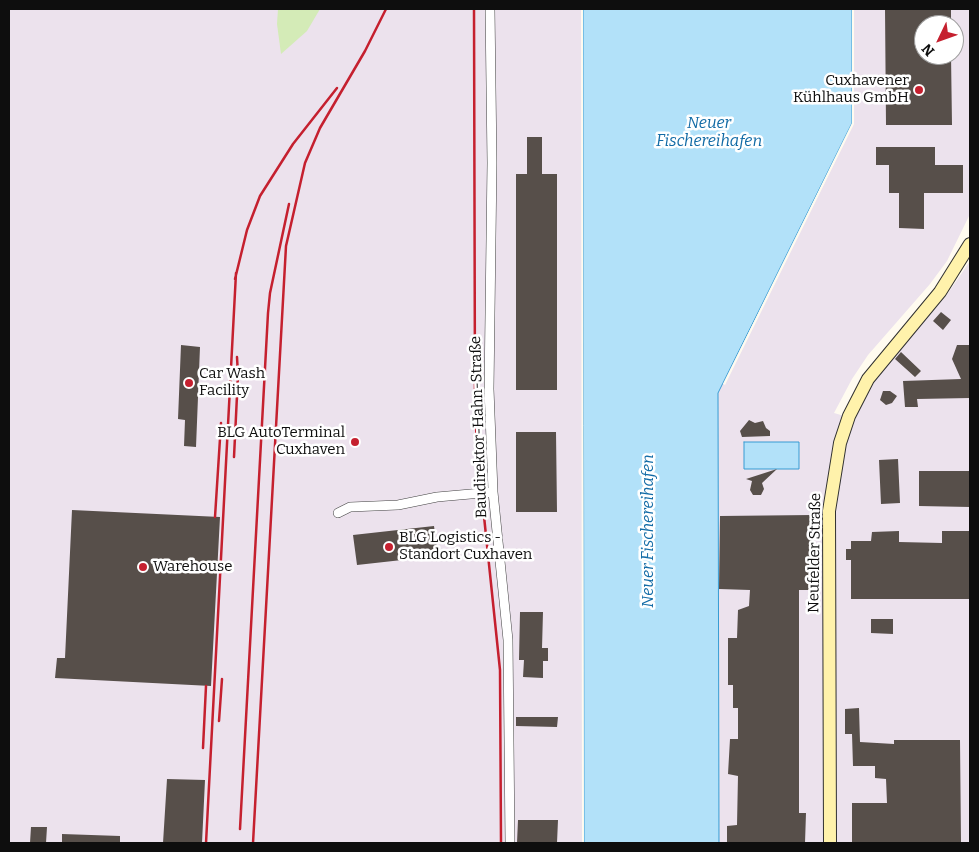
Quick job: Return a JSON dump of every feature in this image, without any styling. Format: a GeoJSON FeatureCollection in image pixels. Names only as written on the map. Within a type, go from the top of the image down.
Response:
{"type":"FeatureCollection","features":[{"type":"Feature","properties":{"kind":"street","name":"Baudirektor-Hahn-Straße"},"geometry":{"type":"LineString","coordinates":[[490,9],[492,163],[489,389],[493,492],[508,640],[510,843]]}},
{"type":"Feature","properties":{"kind":"street","name":"Neufelder Straße"},"geometry":{"type":"LineString","coordinates":[[830,843],[829,511],[840,443],[849,416],[868,379],[940,292],[970,244]]}},
{"type":"Feature","properties":{"kind":"street"},"geometry":{"type":"LineString","coordinates":[[338,513],[350,507],[406,504],[436,497],[493,492]]}},
{"type":"Feature","properties":{"kind":"shaded area"},"geometry":{"type":"Polygon","coordinates":[[[9,9],[583,9],[584,843],[9,843],[9,9]]]}},
{"type":"Feature","properties":{"kind":"shaded area"},"geometry":{"type":"Polygon","coordinates":[[[852,9],[970,9],[970,214],[947,261],[930,284],[868,355],[852,379],[834,413],[855,419],[874,380],[946,296],[970,261],[970,843],[719,843],[718,393],[852,123],[852,9]]]}},
{"type":"Feature","properties":{"kind":"green space"},"geometry":{"type":"Polygon","coordinates":[[[278,9],[320,9],[307,31],[281,54],[277,24],[278,9]]]}},
{"type":"Feature","properties":{"kind":"water","name":"Neuer Fischereihafen"},"geometry":{"type":"Polygon","coordinates":[[[583,9],[852,9],[852,123],[718,393],[719,843],[584,843],[583,9]]]}},
{"type":"Feature","properties":{"kind":"water"},"geometry":{"type":"Polygon","coordinates":[[[744,442],[799,442],[799,469],[744,469],[744,442]]]}},
{"type":"Feature","properties":{"kind":"pier"},"geometry":{"type":"Polygon","coordinates":[[[581,9],[583,9],[584,843],[582,843],[581,9]]]}},
{"type":"Feature","properties":{"kind":"pier"},"geometry":{"type":"Polygon","coordinates":[[[852,9],[854,9],[854,124],[725,385],[723,384],[852,123],[852,9]]]}},
{"type":"Feature","properties":{"kind":"building","name":"Cuxhavener Kühlhaus GmbH"},"geometry":{"type":"Polygon","coordinates":[[[885,9],[951,9],[951,15],[914,15],[914,65],[951,65],[952,125],[886,125],[885,9]]]}},
{"type":"Feature","properties":{"kind":"building"},"geometry":{"type":"Polygon","coordinates":[[[527,137],[542,137],[542,174],[557,174],[557,390],[516,390],[516,174],[527,174],[527,137]]]}},
{"type":"Feature","properties":{"kind":"building"},"geometry":{"type":"Polygon","coordinates":[[[876,147],[935,147],[935,165],[963,165],[963,193],[924,193],[924,229],[899,228],[899,193],[889,193],[889,165],[876,165],[876,147]]]}},
{"type":"Feature","properties":{"kind":"building"},"geometry":{"type":"Polygon","coordinates":[[[941,312],[951,320],[943,330],[933,321],[941,312]]]}},
{"type":"Feature","properties":{"kind":"building","name":"Car Wash Facility"},"geometry":{"type":"Polygon","coordinates":[[[181,345],[200,347],[196,447],[184,446],[185,420],[178,419],[181,345]]]}},
{"type":"Feature","properties":{"kind":"building"},"geometry":{"type":"Polygon","coordinates":[[[957,345],[970,345],[970,398],[917,399],[918,407],[905,407],[903,381],[961,379],[952,359],[957,345]]]}},
{"type":"Feature","properties":{"kind":"building"},"geometry":{"type":"Polygon","coordinates":[[[901,352],[921,371],[915,377],[895,359],[901,352]]]}},
{"type":"Feature","properties":{"kind":"building"},"geometry":{"type":"Polygon","coordinates":[[[883,391],[890,391],[897,396],[892,403],[886,405],[880,400],[883,391]]]}},
{"type":"Feature","properties":{"kind":"building"},"geometry":{"type":"Polygon","coordinates":[[[749,420],[755,423],[763,421],[766,428],[770,431],[770,436],[742,437],[740,431],[749,420]]]}},
{"type":"Feature","properties":{"kind":"building"},"geometry":{"type":"Polygon","coordinates":[[[516,432],[556,432],[557,512],[516,512],[516,432]]]}},
{"type":"Feature","properties":{"kind":"building"},"geometry":{"type":"Polygon","coordinates":[[[898,459],[900,503],[881,504],[879,460],[898,459]]]}},
{"type":"Feature","properties":{"kind":"building"},"geometry":{"type":"Polygon","coordinates":[[[777,469],[762,483],[764,489],[761,495],[753,495],[750,490],[752,481],[746,479],[777,469]]]}},
{"type":"Feature","properties":{"kind":"building"},"geometry":{"type":"Polygon","coordinates":[[[919,471],[970,471],[970,507],[919,506],[919,471]]]}},
{"type":"Feature","properties":{"kind":"building","name":"Warehouse"},"geometry":{"type":"Polygon","coordinates":[[[72,510],[220,517],[211,686],[55,678],[57,658],[65,658],[72,510]]]}},
{"type":"Feature","properties":{"kind":"building"},"geometry":{"type":"Polygon","coordinates":[[[812,515],[812,590],[799,590],[799,813],[806,813],[805,843],[727,843],[727,826],[737,825],[738,776],[728,774],[730,739],[738,739],[738,708],[733,708],[733,685],[728,685],[728,638],[737,638],[738,610],[749,606],[750,590],[719,589],[720,516],[812,515]]]}},
{"type":"Feature","properties":{"kind":"building"},"geometry":{"type":"Polygon","coordinates":[[[434,526],[438,556],[357,565],[353,535],[434,526]]]}},
{"type":"Feature","properties":{"kind":"building"},"geometry":{"type":"Polygon","coordinates":[[[899,531],[899,542],[942,543],[942,531],[970,531],[970,599],[851,599],[851,560],[846,560],[846,549],[851,549],[851,541],[871,541],[872,532],[899,531]]]}},
{"type":"Feature","properties":{"kind":"building"},"geometry":{"type":"Polygon","coordinates":[[[520,612],[543,612],[542,648],[548,648],[548,661],[543,661],[543,678],[523,677],[524,660],[519,660],[520,612]]]}},
{"type":"Feature","properties":{"kind":"building"},"geometry":{"type":"Polygon","coordinates":[[[871,619],[893,619],[893,634],[871,633],[871,619]]]}},
{"type":"Feature","properties":{"kind":"building"},"geometry":{"type":"Polygon","coordinates":[[[859,708],[860,742],[894,744],[894,740],[960,740],[961,843],[852,843],[852,803],[887,803],[886,779],[875,778],[875,766],[853,766],[852,734],[845,734],[845,709],[859,708]]]}},
{"type":"Feature","properties":{"kind":"building"},"geometry":{"type":"Polygon","coordinates":[[[516,717],[558,717],[557,727],[516,726],[516,717]]]}},
{"type":"Feature","properties":{"kind":"building"},"geometry":{"type":"Polygon","coordinates":[[[167,779],[205,780],[202,843],[163,843],[167,779]]]}},
{"type":"Feature","properties":{"kind":"building"},"geometry":{"type":"Polygon","coordinates":[[[518,820],[558,820],[557,843],[517,843],[518,820]]]}},
{"type":"Feature","properties":{"kind":"building"},"geometry":{"type":"Polygon","coordinates":[[[31,827],[47,827],[46,843],[30,843],[31,827]]]}},
{"type":"Feature","properties":{"kind":"building"},"geometry":{"type":"Polygon","coordinates":[[[62,834],[120,836],[120,843],[62,843],[62,834]]]}},
{"type":"Feature","properties":{"kind":"railway"},"geometry":{"type":"LineString","coordinates":[[253,843],[286,246],[305,163],[320,128],[365,51],[386,9]]}},
{"type":"Feature","properties":{"kind":"railway"},"geometry":{"type":"LineString","coordinates":[[474,9],[475,401],[477,449],[500,670],[501,843]]}},
{"type":"Feature","properties":{"kind":"railway"},"geometry":{"type":"LineString","coordinates":[[235,279],[247,230],[260,196],[293,144],[337,88]]}},
{"type":"Feature","properties":{"kind":"railway"},"geometry":{"type":"LineString","coordinates":[[240,829],[268,313],[270,293],[289,204]]}},
{"type":"Feature","properties":{"kind":"railway"},"geometry":{"type":"LineString","coordinates":[[206,843],[236,273]]}},
{"type":"Feature","properties":{"kind":"railway"},"geometry":{"type":"LineString","coordinates":[[234,457],[238,375],[237,357]]}},
{"type":"Feature","properties":{"kind":"railway"},"geometry":{"type":"LineString","coordinates":[[215,517],[221,423]]}},
{"type":"Feature","properties":{"kind":"railway"},"geometry":{"type":"LineString","coordinates":[[219,721],[222,679]]}},
{"type":"Feature","properties":{"kind":"railway"},"geometry":{"type":"LineString","coordinates":[[203,748],[206,686]]}},
{"type":"Feature","properties":{"kind":"place","name":"Cuxhavener Kühlhaus GmbH"},"geometry":{"type":"Point","coordinates":[919,90]}},
{"type":"Feature","properties":{"kind":"place","name":"Car Wash Facility"},"geometry":{"type":"Point","coordinates":[189,383]}},
{"type":"Feature","properties":{"kind":"place","name":"BLG AutoTerminal Cuxhaven"},"geometry":{"type":"Point","coordinates":[355,442]}},
{"type":"Feature","properties":{"kind":"place","name":"BLG Logistics - Standort Cuxhaven"},"geometry":{"type":"Point","coordinates":[389,547]}},
{"type":"Feature","properties":{"kind":"place","name":"Warehouse"},"geometry":{"type":"Point","coordinates":[143,567]}}]}
